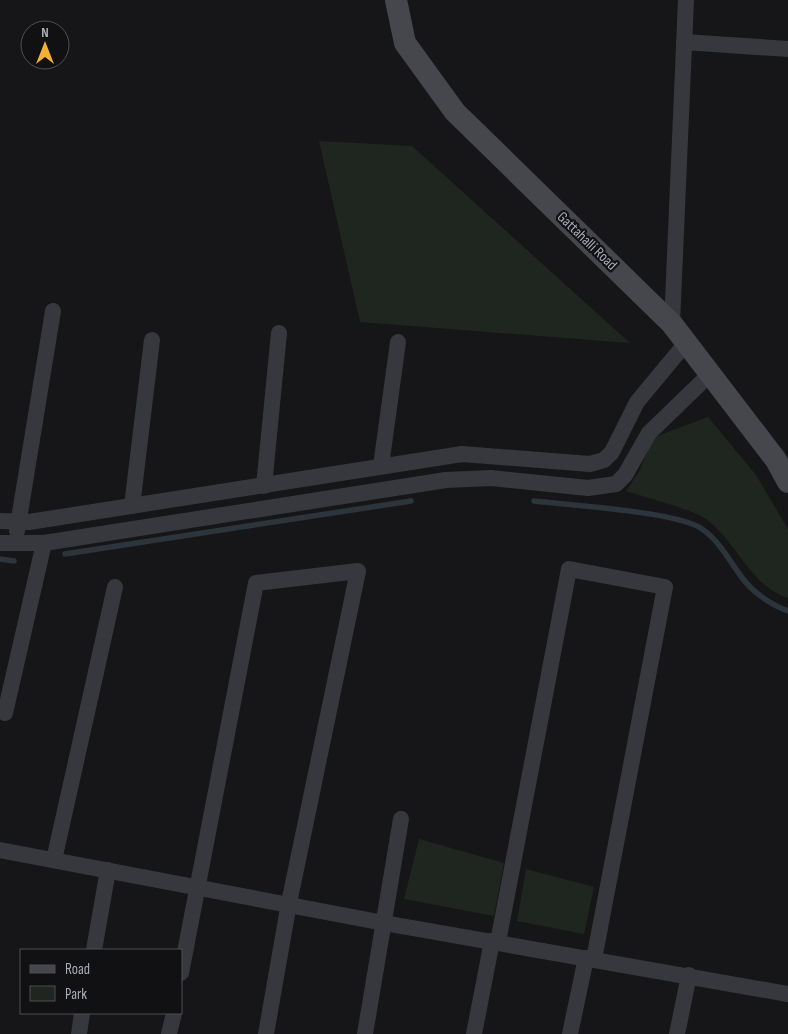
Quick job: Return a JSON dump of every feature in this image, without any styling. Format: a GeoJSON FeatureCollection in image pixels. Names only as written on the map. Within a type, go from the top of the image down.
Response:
{"type":"FeatureCollection","features":[{"type":"Feature","properties":{"kind":"main road","name":"Gattahalli Road"},"geometry":{"type":"LineString","coordinates":[[396,0],[404,43],[455,112],[672,324],[776,460],[788,482]]}},
{"type":"Feature","properties":{"kind":"street"},"geometry":{"type":"LineString","coordinates":[[672,324],[686,0]]}},
{"type":"Feature","properties":{"kind":"street"},"geometry":{"type":"LineString","coordinates":[[684,42],[788,49]]}},
{"type":"Feature","properties":{"kind":"street"},"geometry":{"type":"LineString","coordinates":[[7,544],[19,523],[53,311]]}},
{"type":"Feature","properties":{"kind":"street"},"geometry":{"type":"LineString","coordinates":[[264,486],[280,333]]}},
{"type":"Feature","properties":{"kind":"street"},"geometry":{"type":"LineString","coordinates":[[132,506],[152,340]]}},
{"type":"Feature","properties":{"kind":"street"},"geometry":{"type":"LineString","coordinates":[[381,466],[398,342]]}},
{"type":"Feature","properties":{"kind":"street"},"geometry":{"type":"LineString","coordinates":[[0,520],[19,523],[462,454],[530,458],[569,464],[590,464],[604,460],[612,452],[637,402],[686,344]]}},
{"type":"Feature","properties":{"kind":"street"},"geometry":{"type":"LineString","coordinates":[[7,544],[44,543],[446,480],[491,478],[603,488],[616,484],[625,475],[649,433],[710,374]]}},
{"type":"Feature","properties":{"kind":"street"},"geometry":{"type":"LineString","coordinates":[[5,713],[44,543]]}},
{"type":"Feature","properties":{"kind":"street"},"geometry":{"type":"LineString","coordinates":[[474,1034],[495,941],[569,569],[665,587],[590,959],[570,1034]]}},
{"type":"Feature","properties":{"kind":"street"},"geometry":{"type":"LineString","coordinates":[[182,968],[256,583],[358,571],[289,903],[266,1034]]}},
{"type":"Feature","properties":{"kind":"street"},"geometry":{"type":"LineString","coordinates":[[54,860],[115,587]]}},
{"type":"Feature","properties":{"kind":"street"},"geometry":{"type":"LineString","coordinates":[[365,1034],[401,819]]}},
{"type":"Feature","properties":{"kind":"street"},"geometry":{"type":"LineString","coordinates":[[0,850],[289,903],[384,923],[689,975],[788,994]]}},
{"type":"Feature","properties":{"kind":"street"},"geometry":{"type":"LineString","coordinates":[[94,949],[108,870]]}},
{"type":"Feature","properties":{"kind":"street"},"geometry":{"type":"LineString","coordinates":[[677,1034],[689,975]]}},
{"type":"Feature","properties":{"kind":"street"},"geometry":{"type":"LineString","coordinates":[[79,1034],[82,1014]]}},
{"type":"Feature","properties":{"kind":"street"},"geometry":{"type":"LineString","coordinates":[[170,1034],[174,1014]]}},
{"type":"Feature","properties":{"kind":"green space"},"geometry":{"type":"Polygon","coordinates":[[[319,141],[412,146],[630,343],[360,322],[319,141]]]}},
{"type":"Feature","properties":{"kind":"green space"},"geometry":{"type":"Polygon","coordinates":[[[708,417],[756,475],[788,529],[788,598],[764,584],[727,539],[700,515],[626,491],[640,470],[652,438],[708,417]]]}},
{"type":"Feature","properties":{"kind":"green space"},"geometry":{"type":"Polygon","coordinates":[[[419,839],[504,863],[494,916],[404,899],[419,839]]]}},
{"type":"Feature","properties":{"kind":"green space"},"geometry":{"type":"Polygon","coordinates":[[[526,869],[594,887],[584,934],[517,921],[526,869]]]}},
{"type":"Feature","properties":{"kind":"waterway"},"geometry":{"type":"LineString","coordinates":[[65,554],[411,501]]}},
{"type":"Feature","properties":{"kind":"waterway"},"geometry":{"type":"LineString","coordinates":[[534,501],[648,514],[690,523],[702,529],[714,539],[743,579],[758,594],[769,602],[788,611]]}},
{"type":"Feature","properties":{"kind":"waterway"},"geometry":{"type":"LineString","coordinates":[[0,559],[14,561]]}}]}
